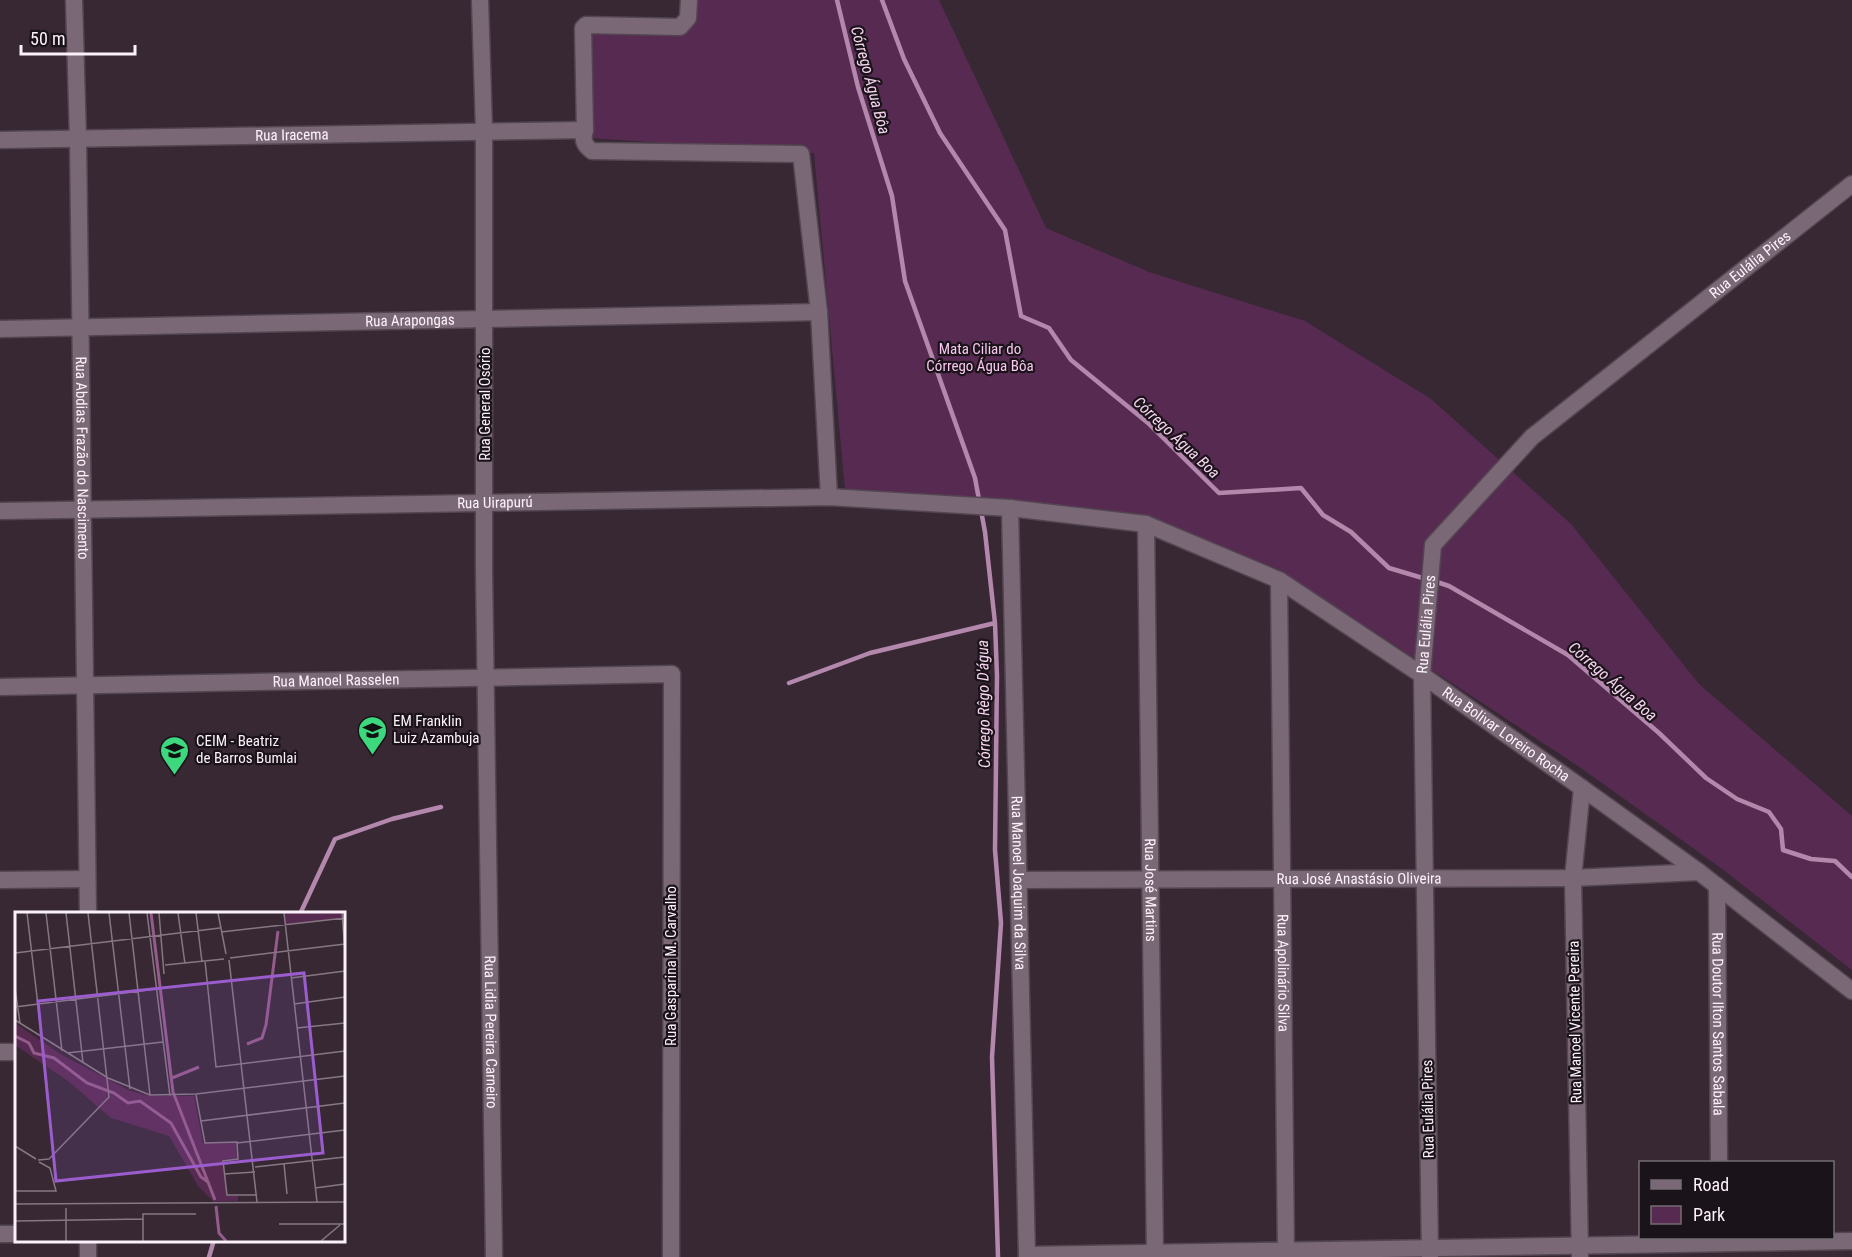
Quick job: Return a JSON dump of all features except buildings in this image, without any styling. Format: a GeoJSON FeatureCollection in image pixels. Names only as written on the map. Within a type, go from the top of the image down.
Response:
{"type":"FeatureCollection","features":[{"type":"Feature","properties":{"kind":"street","name":"Rua Abdias Frazão do Nascimento"},"geometry":{"type":"LineString","coordinates":[[74,0],[81,328],[88,912]]}},
{"type":"Feature","properties":{"kind":"street","name":"Rua General Osório"},"geometry":{"type":"LineString","coordinates":[[480,0],[484,130],[487,808]]}},
{"type":"Feature","properties":{"kind":"street"},"geometry":{"type":"LineString","coordinates":[[689,0],[688,18],[680,27],[586,25],[583,28],[585,130],[582,138],[586,147],[592,151],[801,154],[820,314],[829,497]]}},
{"type":"Feature","properties":{"kind":"street","name":"Rua Iracema"},"geometry":{"type":"LineString","coordinates":[[0,140],[585,130]]}},
{"type":"Feature","properties":{"kind":"street","name":"Rua Eulália Pires"},"geometry":{"type":"LineString","coordinates":[[1430,1253],[1422,675],[1433,545],[1532,436],[1852,184]]}},
{"type":"Feature","properties":{"kind":"street","name":"Rua Arapongas"},"geometry":{"type":"LineString","coordinates":[[0,328],[820,314]]}},
{"type":"Feature","properties":{"kind":"street","name":"Rua Uirapurú"},"geometry":{"type":"LineString","coordinates":[[0,511],[829,497],[989,506]]}},
{"type":"Feature","properties":{"kind":"street","name":"Rua Bolivar Loreiro Rocha"},"geometry":{"type":"LineString","coordinates":[[989,506],[1146,524],[1279,580],[1422,675],[1582,788],[1699,872],[1852,991]]}},
{"type":"Feature","properties":{"kind":"street","name":"Rua Manoel Joaquim da Silva"},"geometry":{"type":"LineString","coordinates":[[1010,508],[1027,1256]]}},
{"type":"Feature","properties":{"kind":"street","name":"Rua José Martins"},"geometry":{"type":"LineString","coordinates":[[1146,524],[1155,1255]]}},
{"type":"Feature","properties":{"kind":"street","name":"Rua Apolinário Silva"},"geometry":{"type":"LineString","coordinates":[[1279,580],[1286,1254]]}},
{"type":"Feature","properties":{"kind":"street","name":"Rua Manoel Rasselen"},"geometry":{"type":"LineString","coordinates":[[0,687],[672,674]]}},
{"type":"Feature","properties":{"kind":"street","name":"Rua Gasparina M. Carvalho"},"geometry":{"type":"LineString","coordinates":[[671,1257],[672,674]]}},
{"type":"Feature","properties":{"kind":"street","name":"Rua Manoel Vicente Pereira"},"geometry":{"type":"LineString","coordinates":[[1580,1252],[1573,878],[1582,788]]}},
{"type":"Feature","properties":{"kind":"street","name":"Rua Lidia Pereira Carneiro"},"geometry":{"type":"LineString","coordinates":[[487,808],[494,1257]]}},
{"type":"Feature","properties":{"kind":"street","name":"Rua José Anastásio Oliveira"},"geometry":{"type":"LineString","coordinates":[[1020,880],[1573,878],[1699,872]]}},
{"type":"Feature","properties":{"kind":"street"},"geometry":{"type":"LineString","coordinates":[[0,880],[87,879]]}},
{"type":"Feature","properties":{"kind":"street","name":"Rua Doutor Ilton Santos Sabala"},"geometry":{"type":"LineString","coordinates":[[1717,886],[1719,1161]]}},
{"type":"Feature","properties":{"kind":"street"},"geometry":{"type":"LineString","coordinates":[[1027,1256],[1430,1253],[1485,1249],[1580,1252],[1852,1241]]}},
{"type":"Feature","properties":{"kind":"green space","name":"Mata Ciliar do Córrego Água Bôa"},"geometry":{"type":"Polygon","coordinates":[[[688,0],[939,0],[1046,228],[1149,272],[1305,321],[1431,399],[1571,524],[1699,684],[1852,816],[1852,970],[1721,868],[1581,768],[1280,570],[1145,517],[845,489],[814,153],[590,138],[592,27],[687,24],[688,0]]]}},
{"type":"Feature","properties":{"kind":"waterway","name":"Córrego Rêgo D'água"},"geometry":{"type":"LineString","coordinates":[[837,0],[858,87],[892,196],[905,281],[975,478],[985,532],[995,623],[997,676],[995,850],[1001,923],[992,1057],[998,1257]]}},
{"type":"Feature","properties":{"kind":"waterway","name":"Córrego Água Boa"},"geometry":{"type":"LineString","coordinates":[[882,0],[904,59],[940,133],[1005,230],[1021,316],[1049,328],[1071,360],[1148,423],[1219,493],[1301,488],[1323,515],[1351,532],[1389,568],[1426,579]]}},
{"type":"Feature","properties":{"kind":"waterway","name":"Córrego Água Boa"},"geometry":{"type":"LineString","coordinates":[[1434,581],[1449,586],[1568,655],[1659,733],[1706,778],[1737,799],[1769,812],[1781,829],[1783,850],[1811,859],[1835,861],[1852,877]]}},
{"type":"Feature","properties":{"kind":"waterway"},"geometry":{"type":"LineString","coordinates":[[789,683],[870,653],[995,623]]}},
{"type":"Feature","properties":{"kind":"waterway"},"geometry":{"type":"LineString","coordinates":[[301,912],[335,839],[392,819],[441,807]]}},
{"type":"Feature","properties":{"kind":"waterway"},"geometry":{"type":"LineString","coordinates":[[209,1257],[213,1242]]}},
{"type":"Feature","properties":{"kind":"place","name":"EM Franklin Luiz Azambuja"},"geometry":{"type":"Point","coordinates":[372,756]}},
{"type":"Feature","properties":{"kind":"place","name":"CEIM - Beatriz de Barros Bumlai"},"geometry":{"type":"Point","coordinates":[175,776]}},
{"type":"Feature","properties":{"kind":"water label","name":"Córrego Água Bôa"},"geometry":{"type":"Point","coordinates":[871,80]}}]}
